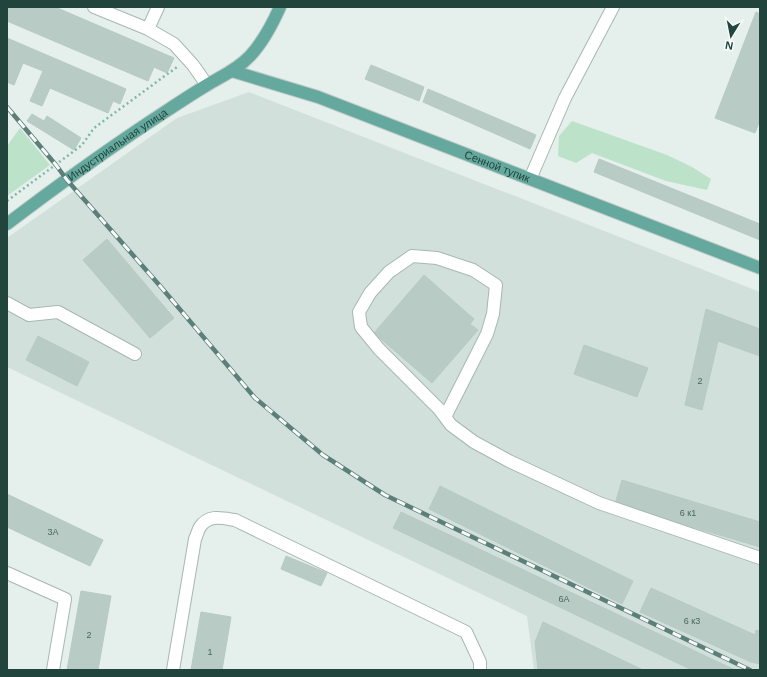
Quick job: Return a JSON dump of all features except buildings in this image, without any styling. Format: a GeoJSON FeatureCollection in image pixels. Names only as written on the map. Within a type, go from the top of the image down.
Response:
{"type":"FeatureCollection","features":[{"type":"Feature","properties":{"kind":"main road","name":"Индустриальная улица"},"geometry":{"type":"LineString","coordinates":[[7,224],[66,180],[147,124],[207,85],[232,71],[249,57],[263,40],[280,7]]}},
{"type":"Feature","properties":{"kind":"main road","name":"Сенной тупик"},"geometry":{"type":"LineString","coordinates":[[232,71],[318,97],[760,268]]}},
{"type":"Feature","properties":{"kind":"street"},"geometry":{"type":"LineString","coordinates":[[94,7],[148,29],[174,44],[193,65],[207,85]]}},
{"type":"Feature","properties":{"kind":"street"},"geometry":{"type":"LineString","coordinates":[[148,29],[158,7]]}},
{"type":"Feature","properties":{"kind":"street"},"geometry":{"type":"LineString","coordinates":[[530,179],[565,98],[613,7]]}},
{"type":"Feature","properties":{"kind":"street"},"geometry":{"type":"LineString","coordinates":[[445,417],[487,334],[493,314],[496,286],[473,270],[437,258],[412,256],[389,272],[370,293],[359,312],[362,327],[379,349],[439,409],[450,425],[474,442],[509,461],[599,503],[760,558]]}},
{"type":"Feature","properties":{"kind":"street"},"geometry":{"type":"LineString","coordinates":[[7,303],[29,315],[58,312],[135,354]]}},
{"type":"Feature","properties":{"kind":"street"},"geometry":{"type":"LineString","coordinates":[[173,670],[195,539],[199,528],[206,520],[220,517],[235,520],[466,632],[480,662],[480,670]]}},
{"type":"Feature","properties":{"kind":"street"},"geometry":{"type":"LineString","coordinates":[[7,573],[65,599],[53,670]]}},
{"type":"Feature","properties":{"kind":"path"},"geometry":{"type":"LineString","coordinates":[[7,201],[82,145],[94,128],[187,59]]}},
{"type":"Feature","properties":{"kind":"shaded area"},"geometry":{"type":"Polygon","coordinates":[[[249,92],[760,292],[760,670],[534,670],[527,616],[7,367],[7,238],[177,118],[249,92]]]}},
{"type":"Feature","properties":{"kind":"green space"},"geometry":{"type":"Polygon","coordinates":[[[572,121],[667,155],[692,167],[711,179],[707,190],[666,181],[592,153],[576,163],[558,156],[559,136],[572,121]]]}},
{"type":"Feature","properties":{"kind":"green space"},"geometry":{"type":"Polygon","coordinates":[[[20,128],[50,165],[7,196],[7,146],[20,128]]]}},
{"type":"Feature","properties":{"kind":"railway"},"geometry":{"type":"LineString","coordinates":[[7,107],[67,180],[161,287],[255,398],[323,455],[385,495],[750,670]]}}]}
